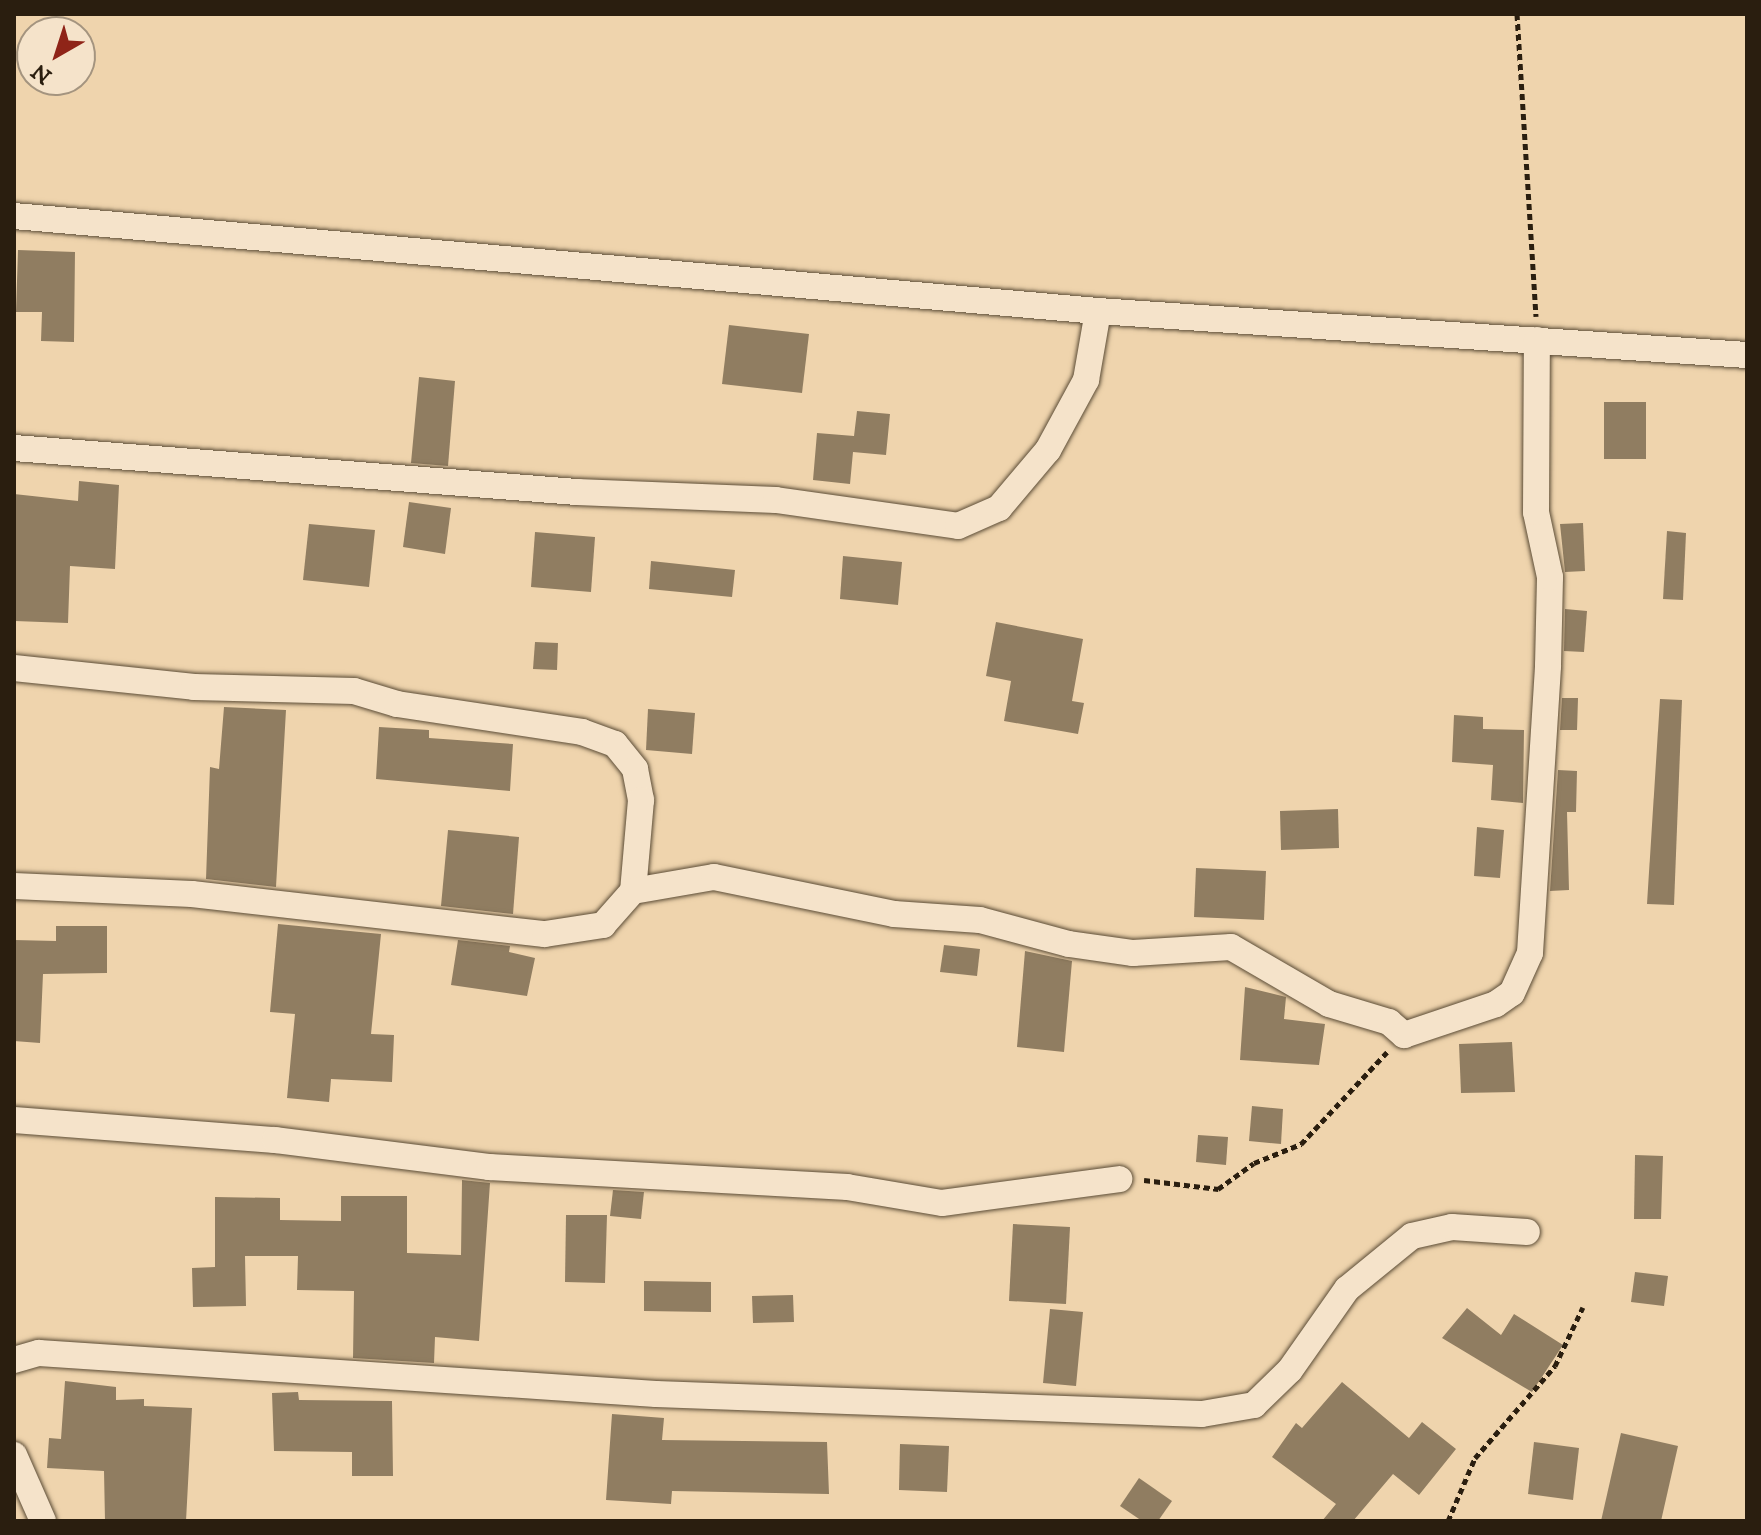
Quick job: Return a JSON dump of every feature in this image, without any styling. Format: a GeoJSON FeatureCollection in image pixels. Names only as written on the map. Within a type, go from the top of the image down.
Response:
{"type":"FeatureCollection","features":[{"type":"Feature","properties":{"kind":"street"},"geometry":{"type":"LineString","coordinates":[[14,216],[1098,311],[1747,355]]}},
{"type":"Feature","properties":{"kind":"street"},"geometry":{"type":"LineString","coordinates":[[14,448],[562,491],[776,500],[958,526],[999,508],[1048,450],[1086,380],[1098,311]]}},
{"type":"Feature","properties":{"kind":"street"},"geometry":{"type":"LineString","coordinates":[[633,891],[714,877],[894,914],[980,920],[1026,937],[1133,953],[1231,947],[1329,1004],[1389,1022],[1404,1035],[1496,1004],[1512,993],[1530,953],[1550,577],[1536,512],[1537,340]]}},
{"type":"Feature","properties":{"kind":"street"},"geometry":{"type":"LineString","coordinates":[[14,668],[194,687],[354,691],[604,740],[626,752],[638,785],[641,845],[633,891],[603,925],[545,934],[192,894],[14,886]]}},
{"type":"Feature","properties":{"kind":"street"},"geometry":{"type":"LineString","coordinates":[[14,1120],[275,1140],[489,1167],[847,1187],[942,1203],[1119,1179]]}},
{"type":"Feature","properties":{"kind":"street"},"geometry":{"type":"LineString","coordinates":[[14,1360],[54,1353],[628,1393],[1202,1414],[1254,1405],[1290,1370],[1347,1289],[1412,1236],[1452,1227],[1527,1232]]}},
{"type":"Feature","properties":{"kind":"street"},"geometry":{"type":"LineString","coordinates":[[14,1455],[43,1521]]}},
{"type":"Feature","properties":{"kind":"path"},"geometry":{"type":"LineString","coordinates":[[1517,14],[1537,340]]}},
{"type":"Feature","properties":{"kind":"path"},"geometry":{"type":"LineString","coordinates":[[1119,1179],[1218,1189],[1254,1163],[1301,1144],[1404,1035]]}},
{"type":"Feature","properties":{"kind":"path"},"geometry":{"type":"LineString","coordinates":[[1448,1521],[1475,1458],[1555,1366],[1583,1307]]}},
{"type":"Feature","properties":{"kind":"building"},"geometry":{"type":"Polygon","coordinates":[[[18,250],[75,252],[74,342],[41,341],[42,312],[16,312],[18,250]]]}},
{"type":"Feature","properties":{"kind":"building"},"geometry":{"type":"Polygon","coordinates":[[[729,325],[809,334],[802,393],[722,384],[729,325]]]}},
{"type":"Feature","properties":{"kind":"building"},"geometry":{"type":"Polygon","coordinates":[[[419,377],[455,381],[448,466],[411,463],[419,377]]]}},
{"type":"Feature","properties":{"kind":"building"},"geometry":{"type":"Polygon","coordinates":[[[1604,402],[1646,402],[1646,459],[1604,459],[1604,402]]]}},
{"type":"Feature","properties":{"kind":"building"},"geometry":{"type":"Polygon","coordinates":[[[857,411],[890,414],[886,455],[853,452],[850,484],[813,480],[817,433],[854,436],[857,411]]]}},
{"type":"Feature","properties":{"kind":"building"},"geometry":{"type":"Polygon","coordinates":[[[79,481],[119,485],[115,569],[70,566],[68,623],[15,621],[14,494],[78,501],[79,481]]]}},
{"type":"Feature","properties":{"kind":"building"},"geometry":{"type":"Polygon","coordinates":[[[409,502],[451,508],[445,554],[403,547],[409,502]]]}},
{"type":"Feature","properties":{"kind":"building"},"geometry":{"type":"Polygon","coordinates":[[[1583,523],[1585,571],[1565,572],[1560,524],[1583,523]]]}},
{"type":"Feature","properties":{"kind":"building"},"geometry":{"type":"Polygon","coordinates":[[[309,524],[375,530],[369,587],[303,580],[309,524]]]}},
{"type":"Feature","properties":{"kind":"building"},"geometry":{"type":"Polygon","coordinates":[[[1667,531],[1686,533],[1683,600],[1663,599],[1667,531]]]}},
{"type":"Feature","properties":{"kind":"building"},"geometry":{"type":"Polygon","coordinates":[[[535,532],[595,537],[591,592],[531,587],[535,532]]]}},
{"type":"Feature","properties":{"kind":"building"},"geometry":{"type":"Polygon","coordinates":[[[843,556],[902,562],[898,605],[840,599],[843,556]]]}},
{"type":"Feature","properties":{"kind":"building"},"geometry":{"type":"Polygon","coordinates":[[[651,561],[735,570],[732,597],[649,589],[651,561]]]}},
{"type":"Feature","properties":{"kind":"building"},"geometry":{"type":"Polygon","coordinates":[[[1565,609],[1587,611],[1584,652],[1564,651],[1565,609]]]}},
{"type":"Feature","properties":{"kind":"building"},"geometry":{"type":"Polygon","coordinates":[[[996,622],[1083,639],[1072,701],[1084,703],[1078,734],[1004,721],[1011,681],[986,676],[996,622]]]}},
{"type":"Feature","properties":{"kind":"building"},"geometry":{"type":"Polygon","coordinates":[[[535,642],[558,643],[557,670],[533,669],[535,642]]]}},
{"type":"Feature","properties":{"kind":"building"},"geometry":{"type":"Polygon","coordinates":[[[1562,698],[1578,698],[1577,730],[1560,730],[1562,698]]]}},
{"type":"Feature","properties":{"kind":"building"},"geometry":{"type":"Polygon","coordinates":[[[1660,699],[1682,700],[1674,905],[1647,904],[1660,699]]]}},
{"type":"Feature","properties":{"kind":"building"},"geometry":{"type":"Polygon","coordinates":[[[224,707],[286,710],[276,887],[206,879],[210,767],[219,769],[224,707]]]}},
{"type":"Feature","properties":{"kind":"building"},"geometry":{"type":"Polygon","coordinates":[[[648,709],[695,713],[692,754],[646,750],[648,709]]]}},
{"type":"Feature","properties":{"kind":"building"},"geometry":{"type":"Polygon","coordinates":[[[1454,715],[1483,717],[1483,729],[1524,730],[1523,803],[1491,800],[1493,765],[1452,762],[1454,715]]]}},
{"type":"Feature","properties":{"kind":"building"},"geometry":{"type":"Polygon","coordinates":[[[379,727],[429,730],[429,738],[513,744],[510,791],[376,779],[379,727]]]}},
{"type":"Feature","properties":{"kind":"building"},"geometry":{"type":"Polygon","coordinates":[[[1558,770],[1577,771],[1576,812],[1567,812],[1569,890],[1550,891],[1558,770]]]}},
{"type":"Feature","properties":{"kind":"building"},"geometry":{"type":"Polygon","coordinates":[[[1338,809],[1339,848],[1281,850],[1280,811],[1338,809]]]}},
{"type":"Feature","properties":{"kind":"building"},"geometry":{"type":"Polygon","coordinates":[[[1477,827],[1504,830],[1500,878],[1474,876],[1477,827]]]}},
{"type":"Feature","properties":{"kind":"building"},"geometry":{"type":"Polygon","coordinates":[[[448,830],[519,837],[513,914],[441,906],[448,830]]]}},
{"type":"Feature","properties":{"kind":"building"},"geometry":{"type":"Polygon","coordinates":[[[1196,868],[1266,871],[1264,920],[1194,917],[1196,868]]]}},
{"type":"Feature","properties":{"kind":"building"},"geometry":{"type":"Polygon","coordinates":[[[278,924],[381,934],[371,1034],[394,1035],[392,1082],[331,1079],[329,1102],[287,1098],[295,1014],[270,1012],[278,924]]]}},
{"type":"Feature","properties":{"kind":"building"},"geometry":{"type":"Polygon","coordinates":[[[56,926],[107,926],[107,973],[43,974],[40,1043],[14,1041],[14,940],[56,941],[56,926]]]}},
{"type":"Feature","properties":{"kind":"building"},"geometry":{"type":"Polygon","coordinates":[[[458,940],[510,946],[509,952],[535,958],[527,996],[451,985],[458,940]]]}},
{"type":"Feature","properties":{"kind":"building"},"geometry":{"type":"Polygon","coordinates":[[[944,945],[980,949],[977,976],[940,972],[944,945]]]}},
{"type":"Feature","properties":{"kind":"building"},"geometry":{"type":"Polygon","coordinates":[[[1025,951],[1072,961],[1064,1052],[1017,1047],[1025,951]]]}},
{"type":"Feature","properties":{"kind":"building"},"geometry":{"type":"Polygon","coordinates":[[[1245,987],[1286,997],[1284,1019],[1325,1024],[1319,1065],[1240,1060],[1245,987]]]}},
{"type":"Feature","properties":{"kind":"building"},"geometry":{"type":"Polygon","coordinates":[[[1512,1042],[1515,1092],[1461,1093],[1459,1044],[1512,1042]]]}},
{"type":"Feature","properties":{"kind":"building"},"geometry":{"type":"Polygon","coordinates":[[[1252,1106],[1283,1109],[1281,1144],[1249,1141],[1252,1106]]]}},
{"type":"Feature","properties":{"kind":"building"},"geometry":{"type":"Polygon","coordinates":[[[1198,1135],[1228,1137],[1226,1165],[1196,1162],[1198,1135]]]}},
{"type":"Feature","properties":{"kind":"building"},"geometry":{"type":"Polygon","coordinates":[[[1635,1155],[1663,1156],[1661,1219],[1634,1219],[1635,1155]]]}},
{"type":"Feature","properties":{"kind":"building"},"geometry":{"type":"Polygon","coordinates":[[[462,1180],[490,1183],[479,1341],[435,1337],[434,1363],[353,1358],[354,1291],[297,1290],[298,1256],[245,1256],[246,1306],[193,1307],[192,1268],[215,1267],[215,1197],[280,1198],[280,1220],[341,1221],[341,1196],[407,1196],[407,1253],[461,1255],[462,1180]]]}},
{"type":"Feature","properties":{"kind":"building"},"geometry":{"type":"Polygon","coordinates":[[[613,1190],[644,1192],[641,1219],[610,1216],[613,1190]]]}},
{"type":"Feature","properties":{"kind":"building"},"geometry":{"type":"Polygon","coordinates":[[[566,1215],[607,1215],[605,1283],[565,1282],[566,1215]]]}},
{"type":"Feature","properties":{"kind":"building"},"geometry":{"type":"Polygon","coordinates":[[[1013,1224],[1070,1227],[1066,1304],[1009,1301],[1013,1224]]]}},
{"type":"Feature","properties":{"kind":"building"},"geometry":{"type":"Polygon","coordinates":[[[1635,1272],[1668,1276],[1664,1306],[1631,1302],[1635,1272]]]}},
{"type":"Feature","properties":{"kind":"building"},"geometry":{"type":"Polygon","coordinates":[[[644,1281],[711,1282],[711,1312],[644,1311],[644,1281]]]}},
{"type":"Feature","properties":{"kind":"building"},"geometry":{"type":"Polygon","coordinates":[[[793,1295],[794,1322],[753,1323],[752,1296],[793,1295]]]}},
{"type":"Feature","properties":{"kind":"building"},"geometry":{"type":"Polygon","coordinates":[[[1467,1308],[1501,1335],[1514,1314],[1563,1345],[1532,1392],[1442,1338],[1467,1308]]]}},
{"type":"Feature","properties":{"kind":"building"},"geometry":{"type":"Polygon","coordinates":[[[1050,1309],[1083,1312],[1076,1386],[1043,1383],[1050,1309]]]}},
{"type":"Feature","properties":{"kind":"building"},"geometry":{"type":"Polygon","coordinates":[[[65,1381],[116,1387],[116,1400],[144,1399],[144,1406],[192,1408],[186,1521],[105,1521],[104,1471],[47,1468],[49,1438],[61,1439],[65,1381]]]}},
{"type":"Feature","properties":{"kind":"building"},"geometry":{"type":"Polygon","coordinates":[[[1342,1382],[1409,1438],[1422,1422],[1456,1449],[1419,1495],[1393,1474],[1353,1521],[1322,1521],[1336,1504],[1272,1457],[1296,1423],[1302,1428],[1342,1382]]]}},
{"type":"Feature","properties":{"kind":"building"},"geometry":{"type":"Polygon","coordinates":[[[298,1392],[299,1400],[392,1401],[393,1476],[352,1476],[352,1452],[274,1451],[272,1393],[298,1392]]]}},
{"type":"Feature","properties":{"kind":"building"},"geometry":{"type":"Polygon","coordinates":[[[612,1414],[664,1418],[662,1440],[827,1442],[829,1494],[672,1491],[671,1504],[606,1500],[612,1414]]]}},
{"type":"Feature","properties":{"kind":"building"},"geometry":{"type":"Polygon","coordinates":[[[1621,1433],[1678,1446],[1661,1521],[1601,1521],[1621,1433]]]}},
{"type":"Feature","properties":{"kind":"building"},"geometry":{"type":"Polygon","coordinates":[[[1534,1442],[1579,1448],[1573,1500],[1528,1494],[1534,1442]]]}},
{"type":"Feature","properties":{"kind":"building"},"geometry":{"type":"Polygon","coordinates":[[[900,1444],[949,1446],[947,1492],[899,1490],[900,1444]]]}},
{"type":"Feature","properties":{"kind":"building"},"geometry":{"type":"Polygon","coordinates":[[[1139,1478],[1172,1501],[1158,1521],[1142,1521],[1120,1506],[1139,1478]]]}}]}
